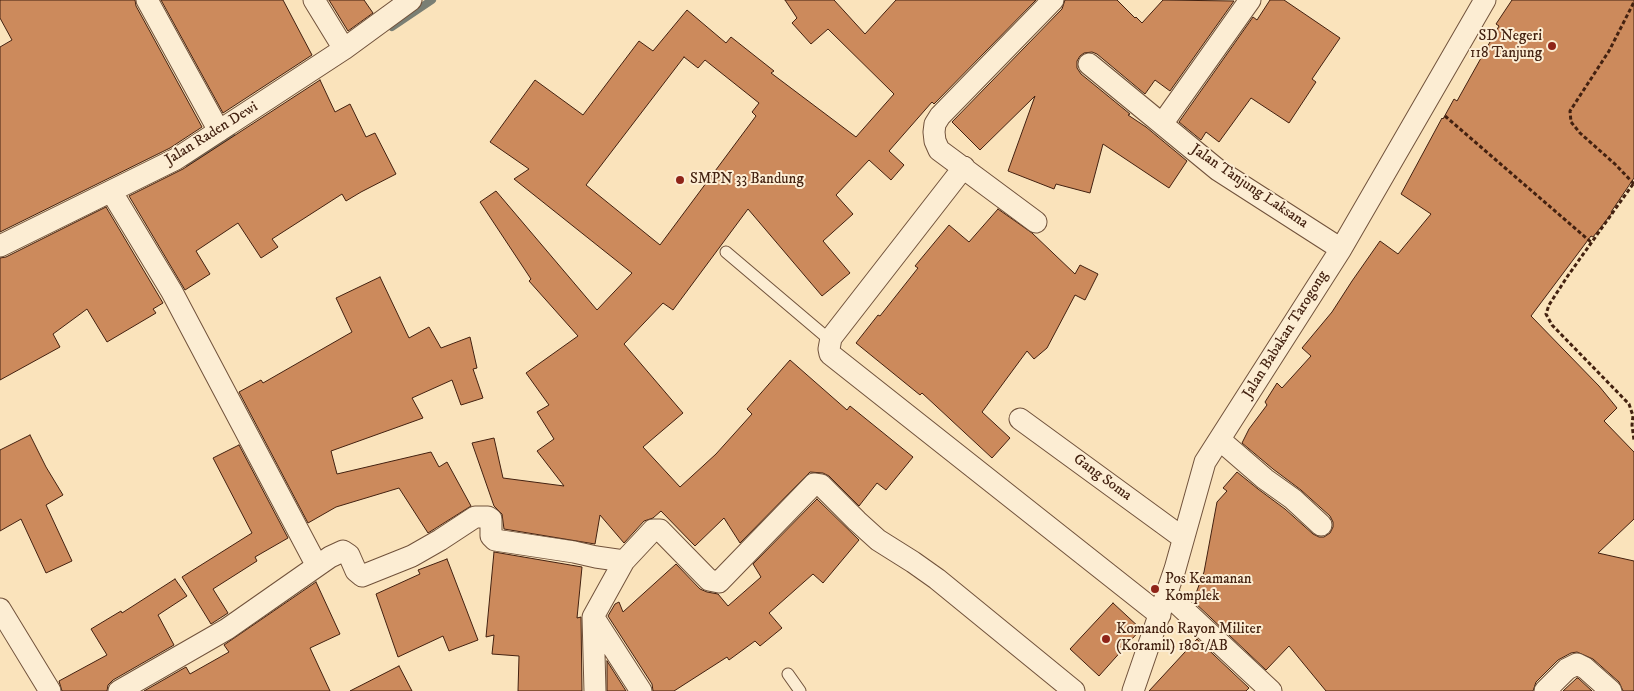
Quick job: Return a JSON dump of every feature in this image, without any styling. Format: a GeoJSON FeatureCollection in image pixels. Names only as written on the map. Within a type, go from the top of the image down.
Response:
{"type":"FeatureCollection","features":[{"type":"Feature","properties":{"kind":"street"},"geometry":{"type":"LineString","coordinates":[[147,0],[219,131]]}},
{"type":"Feature","properties":{"kind":"street"},"geometry":{"type":"LineString","coordinates":[[314,0],[344,49]]}},
{"type":"Feature","properties":{"kind":"street","name":"Jalan Raden Dewi"},"geometry":{"type":"LineString","coordinates":[[0,246],[176,159],[344,49],[411,0]]}},
{"type":"Feature","properties":{"kind":"street"},"geometry":{"type":"LineString","coordinates":[[1036,222],[939,150],[934,132],[935,124],[940,116],[1053,0]]}},
{"type":"Feature","properties":{"kind":"street"},"geometry":{"type":"LineString","coordinates":[[1162,124],[1250,0]]}},
{"type":"Feature","properties":{"kind":"street","name":"Jalan Babakan Tarogong"},"geometry":{"type":"LineString","coordinates":[[1133,691],[1167,594],[1205,462],[1341,249],[1485,0]]}},
{"type":"Feature","properties":{"kind":"street","name":"Jalan Tanjung Laksana"},"geometry":{"type":"LineString","coordinates":[[1089,64],[1218,170],[1341,249]]}},
{"type":"Feature","properties":{"kind":"street"},"geometry":{"type":"LineString","coordinates":[[964,167],[831,341],[829,350],[834,358],[1141,598],[1160,615]]}},
{"type":"Feature","properties":{"kind":"street"},"geometry":{"type":"LineString","coordinates":[[111,191],[172,292],[317,566]]}},
{"type":"Feature","properties":{"kind":"street","name":"Gang Soma"},"geometry":{"type":"LineString","coordinates":[[1020,419],[1183,538]]}},
{"type":"Feature","properties":{"kind":"street"},"geometry":{"type":"LineString","coordinates":[[1220,440],[1321,525]]}},
{"type":"Feature","properties":{"kind":"street"},"geometry":{"type":"LineString","coordinates":[[595,691],[593,618],[624,561],[653,530],[660,530],[709,580],[719,582],[814,484],[821,485],[878,540],[937,579],[1074,691]]}},
{"type":"Feature","properties":{"kind":"street"},"geometry":{"type":"LineString","coordinates":[[119,691],[227,629],[330,557],[343,551],[349,555],[356,571],[362,576],[412,556],[440,540],[475,516],[491,519],[491,536],[495,540],[624,561]]}},
{"type":"Feature","properties":{"kind":"street"},"geometry":{"type":"LineString","coordinates":[[1167,594],[1271,691]]}},
{"type":"Feature","properties":{"kind":"street"},"geometry":{"type":"LineString","coordinates":[[0,609],[50,691]]}},
{"type":"Feature","properties":{"kind":"street"},"geometry":{"type":"LineString","coordinates":[[593,618],[641,691]]}},
{"type":"Feature","properties":{"kind":"street"},"geometry":{"type":"LineString","coordinates":[[1545,691],[1567,669],[1576,664],[1585,668],[1610,691]]}},
{"type":"Feature","properties":{"kind":"lane"},"geometry":{"type":"LineString","coordinates":[[726,252],[831,341]]}},
{"type":"Feature","properties":{"kind":"lane"},"geometry":{"type":"LineString","coordinates":[[788,674],[800,691]]}},
{"type":"Feature","properties":{"kind":"path"},"geometry":{"type":"LineString","coordinates":[[1634,2],[1609,51],[1570,111],[1571,122],[1634,185],[1567,277],[1549,305],[1546,314],[1552,325],[1628,404],[1633,416],[1634,440]]}},
{"type":"Feature","properties":{"kind":"path"},"geometry":{"type":"LineString","coordinates":[[1428,100],[1592,243]]}},
{"type":"Feature","properties":{"kind":"building"},"geometry":{"type":"Polygon","coordinates":[[[0,0],[135,0],[136,6],[202,127],[170,148],[0,232],[0,47],[12,40],[0,18],[0,0]]]}},
{"type":"Feature","properties":{"kind":"building"},"geometry":{"type":"Polygon","coordinates":[[[161,0],[283,0],[312,55],[223,113],[161,0]]]}},
{"type":"Feature","properties":{"kind":"building"},"geometry":{"type":"Polygon","coordinates":[[[329,0],[364,0],[373,13],[348,31],[329,0]]]}},
{"type":"Feature","properties":{"kind":"building"},"geometry":{"type":"Polygon","coordinates":[[[785,0],[834,0],[865,34],[896,0],[1036,0],[934,104],[932,102],[889,151],[904,165],[891,180],[869,160],[836,195],[853,214],[823,241],[850,273],[822,296],[748,209],[673,310],[663,303],[624,344],[683,413],[643,447],[680,487],[716,454],[752,414],[747,409],[790,360],[847,410],[850,406],[913,457],[886,490],[877,483],[859,506],[829,476],[823,473],[810,472],[740,543],[724,518],[695,546],[661,511],[653,518],[644,521],[624,543],[600,515],[595,544],[504,529],[502,514],[494,506],[472,443],[494,438],[503,478],[564,486],[537,451],[554,439],[537,412],[549,405],[526,373],[578,336],[529,281],[531,279],[480,202],[496,191],[597,310],[632,273],[514,179],[529,169],[490,142],[535,80],[583,115],[639,41],[653,51],[687,10],[726,43],[731,37],[774,71],[771,73],[856,137],[894,94],[828,29],[811,44],[792,23],[797,18],[785,0]],[[684,57],[586,185],[660,245],[756,116],[752,112],[759,103],[705,60],[698,68],[684,57]]]}},
{"type":"Feature","properties":{"kind":"building"},"geometry":{"type":"Polygon","coordinates":[[[1065,0],[1117,0],[1142,23],[1163,0],[1234,1],[1170,91],[1155,80],[1145,94],[1097,54],[1092,52],[1084,53],[1077,61],[1077,68],[1081,74],[1130,114],[1128,115],[1146,127],[1187,161],[1169,188],[1103,144],[1090,193],[1056,184],[1054,189],[1008,171],[1035,96],[980,150],[952,122],[1062,9],[1065,0]]]}},
{"type":"Feature","properties":{"kind":"building"},"geometry":{"type":"Polygon","coordinates":[[[1270,0],[1284,0],[1340,38],[1312,79],[1316,82],[1289,123],[1251,98],[1219,142],[1206,132],[1201,140],[1179,122],[1253,17],[1257,20],[1270,0]]]}},
{"type":"Feature","properties":{"kind":"building"},"geometry":{"type":"Polygon","coordinates":[[[1512,0],[1634,0],[1634,178],[1612,213],[1593,237],[1591,236],[1531,316],[1599,386],[1617,408],[1604,421],[1634,452],[1634,519],[1598,553],[1634,561],[1634,691],[1623,691],[1619,682],[1593,659],[1577,652],[1558,660],[1536,682],[1533,691],[1326,691],[1289,646],[1266,670],[1193,601],[1204,572],[1217,502],[1227,491],[1223,488],[1237,472],[1285,509],[1313,534],[1324,537],[1330,533],[1333,522],[1330,516],[1242,443],[1249,429],[1267,405],[1265,402],[1277,383],[1282,388],[1311,356],[1302,348],[1332,312],[1380,241],[1398,254],[1431,214],[1401,194],[1442,118],[1454,99],[1457,101],[1499,26],[1496,24],[1512,0]]]}},
{"type":"Feature","properties":{"kind":"building"},"geometry":{"type":"Polygon","coordinates":[[[320,80],[335,112],[350,104],[366,137],[375,133],[396,174],[346,201],[342,194],[272,239],[278,247],[261,258],[238,223],[196,251],[210,274],[185,290],[129,196],[183,169],[320,80]]]}},
{"type":"Feature","properties":{"kind":"building"},"geometry":{"type":"Polygon","coordinates":[[[106,207],[163,303],[153,309],[156,313],[107,342],[87,309],[53,334],[60,347],[0,380],[0,258],[6,257],[106,207]]]}},
{"type":"Feature","properties":{"kind":"building"},"geometry":{"type":"Polygon","coordinates":[[[998,209],[1032,233],[1075,274],[1080,265],[1098,274],[1085,300],[1075,295],[1047,348],[1034,359],[1027,351],[982,412],[1010,438],[992,458],[922,393],[920,395],[856,343],[918,268],[915,266],[949,225],[969,242],[998,209]]]}},
{"type":"Feature","properties":{"kind":"building"},"geometry":{"type":"Polygon","coordinates":[[[380,277],[409,338],[429,327],[441,348],[470,337],[477,368],[473,369],[483,398],[461,405],[452,380],[412,398],[423,418],[331,451],[337,474],[431,452],[439,467],[447,462],[471,506],[428,533],[399,488],[336,507],[308,523],[239,392],[261,380],[263,383],[352,332],[336,298],[380,277]]]}},
{"type":"Feature","properties":{"kind":"building"},"geometry":{"type":"Polygon","coordinates":[[[30,435],[63,495],[46,505],[72,561],[46,573],[21,519],[0,531],[0,450],[30,435]]]}},
{"type":"Feature","properties":{"kind":"building"},"geometry":{"type":"Polygon","coordinates":[[[239,445],[288,538],[255,557],[257,561],[213,589],[228,613],[211,624],[182,577],[252,533],[213,458],[239,445]]]}},
{"type":"Feature","properties":{"kind":"building"},"geometry":{"type":"Polygon","coordinates":[[[817,499],[859,540],[823,583],[813,574],[769,613],[782,628],[760,646],[755,641],[729,660],[727,657],[674,691],[653,691],[652,684],[608,616],[615,604],[619,602],[623,612],[676,564],[700,589],[718,594],[728,606],[761,577],[753,564],[817,499]]]}},
{"type":"Feature","properties":{"kind":"building"},"geometry":{"type":"Polygon","coordinates":[[[494,552],[582,567],[577,618],[581,617],[582,691],[518,691],[519,656],[492,654],[494,635],[486,637],[494,552]]]}},
{"type":"Feature","properties":{"kind":"building"},"geometry":{"type":"Polygon","coordinates":[[[447,559],[478,640],[449,651],[443,636],[398,657],[376,594],[420,574],[418,570],[447,559]]]}},
{"type":"Feature","properties":{"kind":"building"},"geometry":{"type":"Polygon","coordinates":[[[175,579],[187,596],[158,615],[174,645],[113,680],[108,685],[107,691],[62,691],[59,681],[107,655],[91,629],[121,611],[122,613],[175,579]]]}},
{"type":"Feature","properties":{"kind":"building"},"geometry":{"type":"Polygon","coordinates":[[[316,582],[340,634],[310,648],[330,691],[144,691],[186,667],[190,674],[229,652],[224,645],[316,582]]]}},
{"type":"Feature","properties":{"kind":"building","name":"Komando Rayon Militer (Koramil) 1801/AB"},"geometry":{"type":"Polygon","coordinates":[[[1113,603],[1141,629],[1099,676],[1070,649],[1113,603]]]}},
{"type":"Feature","properties":{"kind":"building"},"geometry":{"type":"Polygon","coordinates":[[[1197,639],[1249,688],[1246,691],[1149,691],[1197,639]]]}},
{"type":"Feature","properties":{"kind":"building"},"geometry":{"type":"Polygon","coordinates":[[[607,661],[626,691],[607,691],[607,661]]]}},
{"type":"Feature","properties":{"kind":"building"},"geometry":{"type":"Polygon","coordinates":[[[399,666],[412,691],[350,691],[399,666]]]}},
{"type":"Feature","properties":{"kind":"building"},"geometry":{"type":"Polygon","coordinates":[[[1578,678],[1592,691],[1563,691],[1578,678]]]}},
{"type":"Feature","properties":{"kind":"waterway"},"geometry":{"type":"LineString","coordinates":[[392,27],[432,0]]}},
{"type":"Feature","properties":{"kind":"waterway"},"geometry":{"type":"LineString","coordinates":[[188,163],[231,135]]}},
{"type":"Feature","properties":{"kind":"place","name":"SD Negeri 118 Tanjung"},"geometry":{"type":"Point","coordinates":[1552,46]}},
{"type":"Feature","properties":{"kind":"place","name":"SMPN 33 Bandung"},"geometry":{"type":"Point","coordinates":[680,180]}},
{"type":"Feature","properties":{"kind":"place","name":"Pos Keamanan Komplek"},"geometry":{"type":"Point","coordinates":[1155,589]}},
{"type":"Feature","properties":{"kind":"place","name":"Komando Rayon Militer (Koramil) 1801/AB"},"geometry":{"type":"Point","coordinates":[1106,639]}}]}
